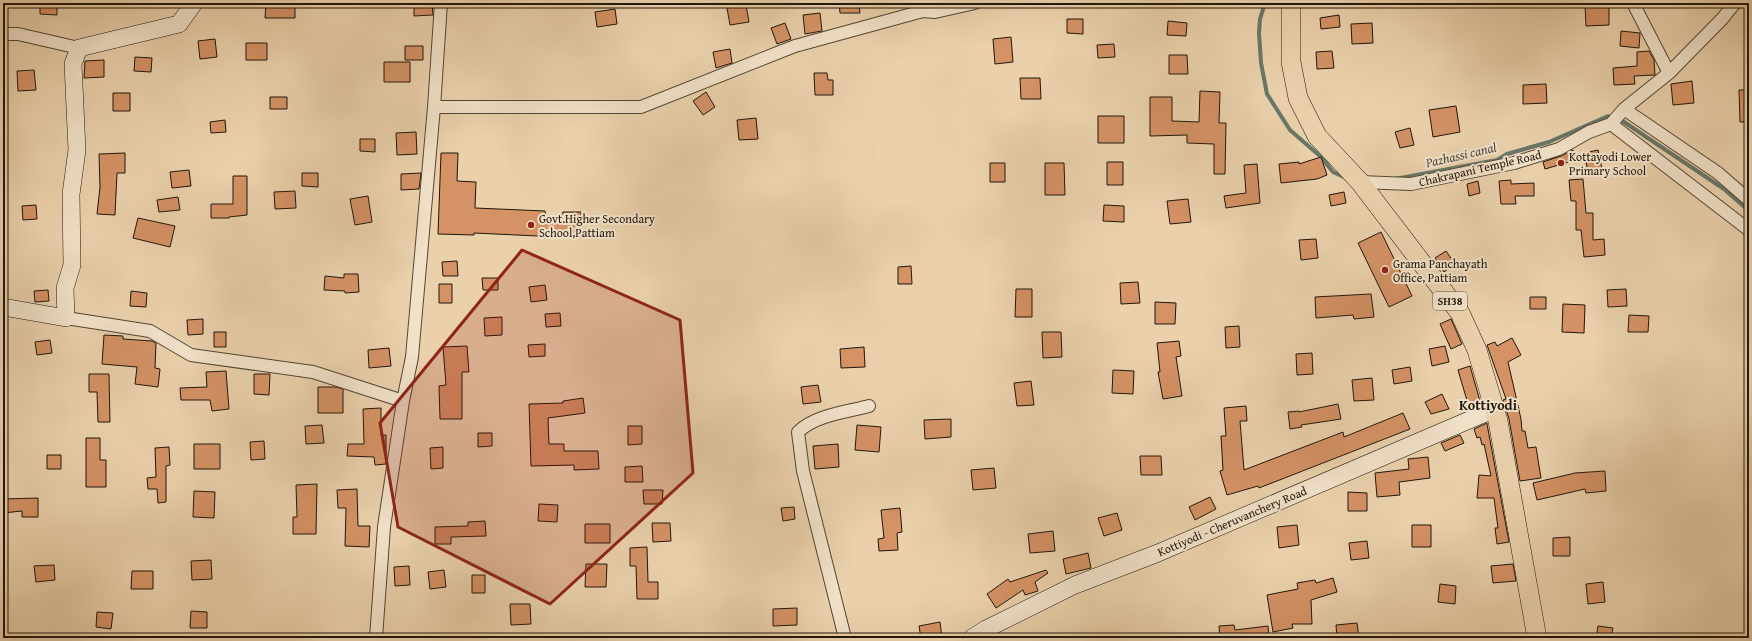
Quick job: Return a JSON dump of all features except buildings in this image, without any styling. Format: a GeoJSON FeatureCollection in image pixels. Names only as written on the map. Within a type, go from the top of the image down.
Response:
{"type":"FeatureCollection","features":[{"type":"Feature","properties":{"kind":"main road"},"geometry":{"type":"LineString","coordinates":[[3,307],[66,318],[65,288],[72,265],[71,194],[77,150],[73,64],[79,48],[179,24],[194,3]]}},
{"type":"Feature","properties":{"kind":"main road","name":"SH38"},"geometry":{"type":"LineString","coordinates":[[1291,3],[1292,62],[1298,98],[1318,136],[1360,182],[1460,313],[1477,350],[1495,409],[1522,546],[1537,638]]}},
{"type":"Feature","properties":{"kind":"main road","name":"Kottiyodi - Cheruvanchery Road"},"geometry":{"type":"LineString","coordinates":[[972,638],[986,629],[1075,585],[1158,553],[1495,409]]}},
{"type":"Feature","properties":{"kind":"street"},"geometry":{"type":"LineString","coordinates":[[376,638],[384,527],[403,401],[412,357],[434,107],[440,3]]}},
{"type":"Feature","properties":{"kind":"street"},"geometry":{"type":"LineString","coordinates":[[434,107],[641,107],[795,46],[923,7],[935,12],[975,3]]}},
{"type":"Feature","properties":{"kind":"street"},"geometry":{"type":"LineString","coordinates":[[1633,3],[1669,73]]}},
{"type":"Feature","properties":{"kind":"street","name":"Chakrapani Temple Road"},"geometry":{"type":"LineString","coordinates":[[1360,182],[1411,184],[1514,162],[1559,149],[1589,132],[1611,124],[1624,109],[1669,73],[1722,19],[1735,3]]}},
{"type":"Feature","properties":{"kind":"street"},"geometry":{"type":"LineString","coordinates":[[3,34],[18,34],[79,48]]}},
{"type":"Feature","properties":{"kind":"street"},"geometry":{"type":"LineString","coordinates":[[1624,109],[1718,174],[1749,200]]}},
{"type":"Feature","properties":{"kind":"street"},"geometry":{"type":"LineString","coordinates":[[1611,124],[1749,230]]}},
{"type":"Feature","properties":{"kind":"street"},"geometry":{"type":"LineString","coordinates":[[66,318],[150,331],[192,355],[313,372],[403,401]]}},
{"type":"Feature","properties":{"kind":"street"},"geometry":{"type":"LineString","coordinates":[[844,638],[803,472],[798,432],[805,425],[817,419],[869,406]]}},
{"type":"Feature","properties":{"kind":"highlighted area"},"geometry":{"type":"Polygon","coordinates":[[[522,250],[680,320],[693,473],[550,604],[398,527],[380,423],[522,250]]]}},
{"type":"Feature","properties":{"kind":"waterway","name":"Pazhassi canal"},"geometry":{"type":"LineString","coordinates":[[1265,3],[1260,19],[1259,33],[1261,63],[1267,94],[1290,130],[1321,157],[1333,172],[1346,178]]}},
{"type":"Feature","properties":{"kind":"waterway","name":"Pazhassi canal"},"geometry":{"type":"LineString","coordinates":[[1395,179],[1497,160],[1507,154],[1549,142],[1608,116]]}},
{"type":"Feature","properties":{"kind":"waterway"},"geometry":{"type":"LineString","coordinates":[[1621,120],[1724,189],[1749,211]]}},
{"type":"Feature","properties":{"kind":"place","name":"Kottayodi Lower Primary School"},"geometry":{"type":"Point","coordinates":[1561,163]}},
{"type":"Feature","properties":{"kind":"place","name":"Govt.Higher Secondary School,Pattiam"},"geometry":{"type":"Point","coordinates":[531,225]}},
{"type":"Feature","properties":{"kind":"place","name":"Grama Panchayath Office, Pattiam"},"geometry":{"type":"Point","coordinates":[1385,270]}},
{"type":"Feature","properties":{"kind":"district","name":"Kottiyodi"},"geometry":{"type":"Point","coordinates":[1488,405]}}]}
